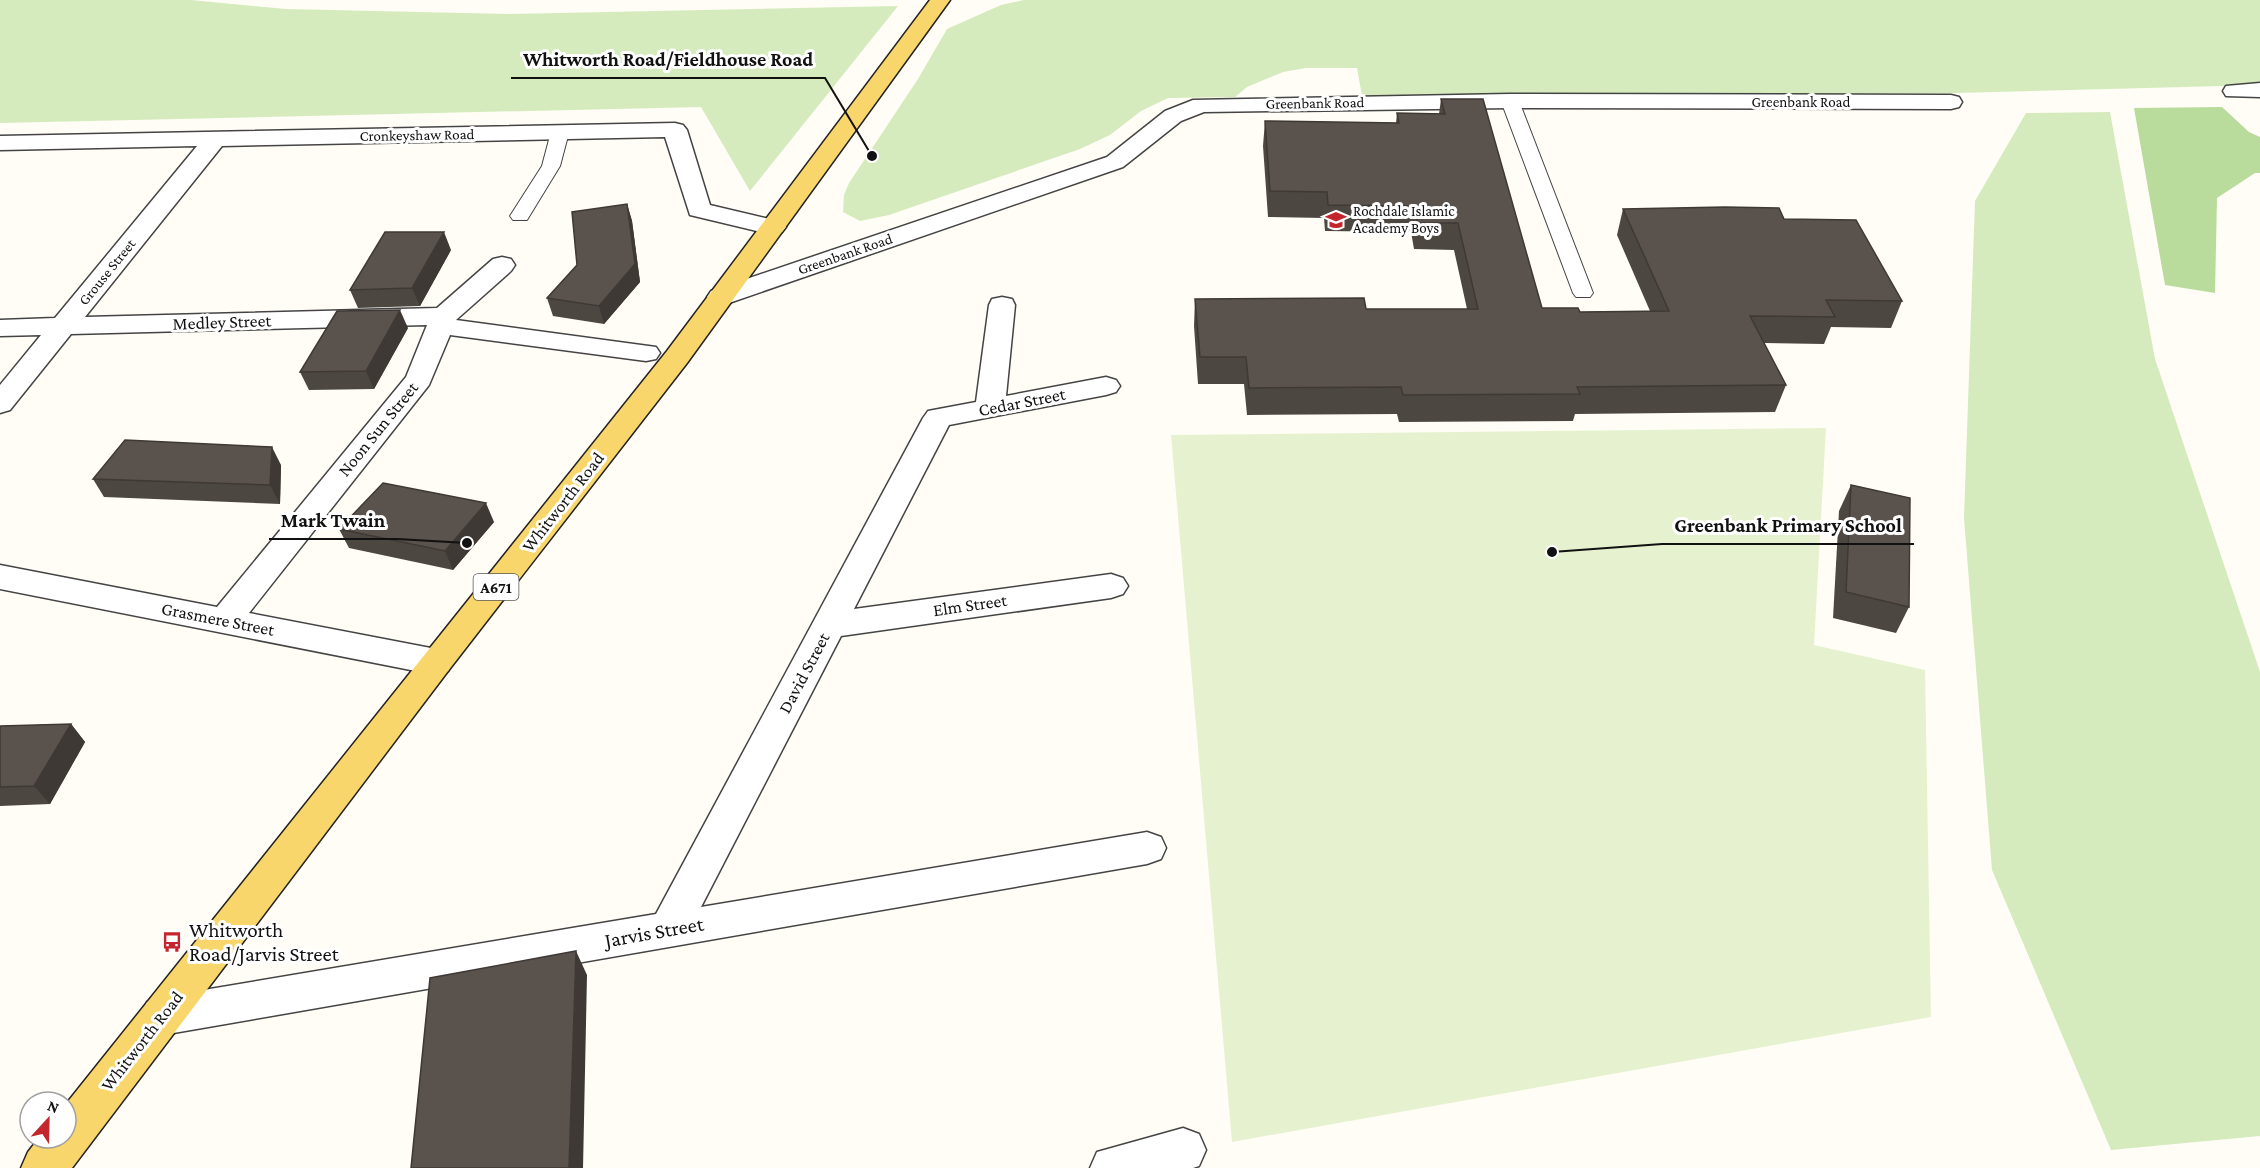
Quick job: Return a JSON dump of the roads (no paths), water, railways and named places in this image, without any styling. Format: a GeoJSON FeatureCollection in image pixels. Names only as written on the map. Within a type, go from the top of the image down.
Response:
{"type":"FeatureCollection","features":[{"type":"Feature","properties":{"kind":"main road","name":"Whitworth Road"},"geometry":{"type":"LineString","coordinates":[[45,1168],[436,662],[677,357],[940,0]]}},
{"type":"Feature","properties":{"kind":"street"},"geometry":{"type":"LineString","coordinates":[[2234,90],[2260,90]]}},
{"type":"Feature","properties":{"kind":"street","name":"Greenbank Road"},"geometry":{"type":"LineString","coordinates":[[720,297],[1115,162],[1173,116],[1200,105],[1510,101],[1951,102]]}},
{"type":"Feature","properties":{"kind":"street","name":"Cronkeyshaw Road"},"geometry":{"type":"LineString","coordinates":[[0,144],[675,130],[699,210],[773,227]]}},
{"type":"Feature","properties":{"kind":"street","name":"Grouse Street"},"geometry":{"type":"LineString","coordinates":[[0,404],[215,139]]}},
{"type":"Feature","properties":{"kind":"street","name":"Noon Sun Street"},"geometry":{"type":"LineString","coordinates":[[225,620],[419,379],[443,321],[502,265]]}},
{"type":"Feature","properties":{"kind":"street"},"geometry":{"type":"LineString","coordinates":[[990,408],[1002,305]]}},
{"type":"Feature","properties":{"kind":"street","name":"Medley Street"},"geometry":{"type":"LineString","coordinates":[[0,328],[443,321],[646,353]]}},
{"type":"Feature","properties":{"kind":"street","name":"Cedar Street"},"geometry":{"type":"LineString","coordinates":[[938,418],[1106,386]]}},
{"type":"Feature","properties":{"kind":"street","name":"David Street"},"geometry":{"type":"LineString","coordinates":[[669,929],[938,418]]}},
{"type":"Feature","properties":{"kind":"street","name":"Grasmere Street"},"geometry":{"type":"LineString","coordinates":[[0,577],[436,662]]}},
{"type":"Feature","properties":{"kind":"street","name":"Elm Street"},"geometry":{"type":"LineString","coordinates":[[829,625],[1111,586]]}},
{"type":"Feature","properties":{"kind":"street","name":"Jarvis Street"},"geometry":{"type":"LineString","coordinates":[[162,1016],[1147,848]]}},
{"type":"Feature","properties":{"kind":"street"},"geometry":{"type":"LineString","coordinates":[[1113,1168],[1183,1150]]}},
{"type":"Feature","properties":{"kind":"lane"},"geometry":{"type":"LineString","coordinates":[[1510,101],[1529,160],[1563,237],[1583,293]]}},
{"type":"Feature","properties":{"kind":"lane"},"geometry":{"type":"LineString","coordinates":[[520,216],[551,166],[560,132]]}},
{"type":"Feature","properties":{"kind":"place","name":"Whitworth Road/Fieldhouse Road"},"geometry":{"type":"Point","coordinates":[872,156]}},
{"type":"Feature","properties":{"kind":"place","name":"Rochdale Islamic Academy Boys"},"geometry":{"type":"Point","coordinates":[1336,220]}},
{"type":"Feature","properties":{"kind":"place","name":"Mark Twain"},"geometry":{"type":"Point","coordinates":[467,543]}},
{"type":"Feature","properties":{"kind":"place","name":"Greenbank Primary School"},"geometry":{"type":"Point","coordinates":[1552,552]}},
{"type":"Feature","properties":{"kind":"place","name":"Whitworth Road/Jarvis Street"},"geometry":{"type":"Point","coordinates":[172,942]}}]}
